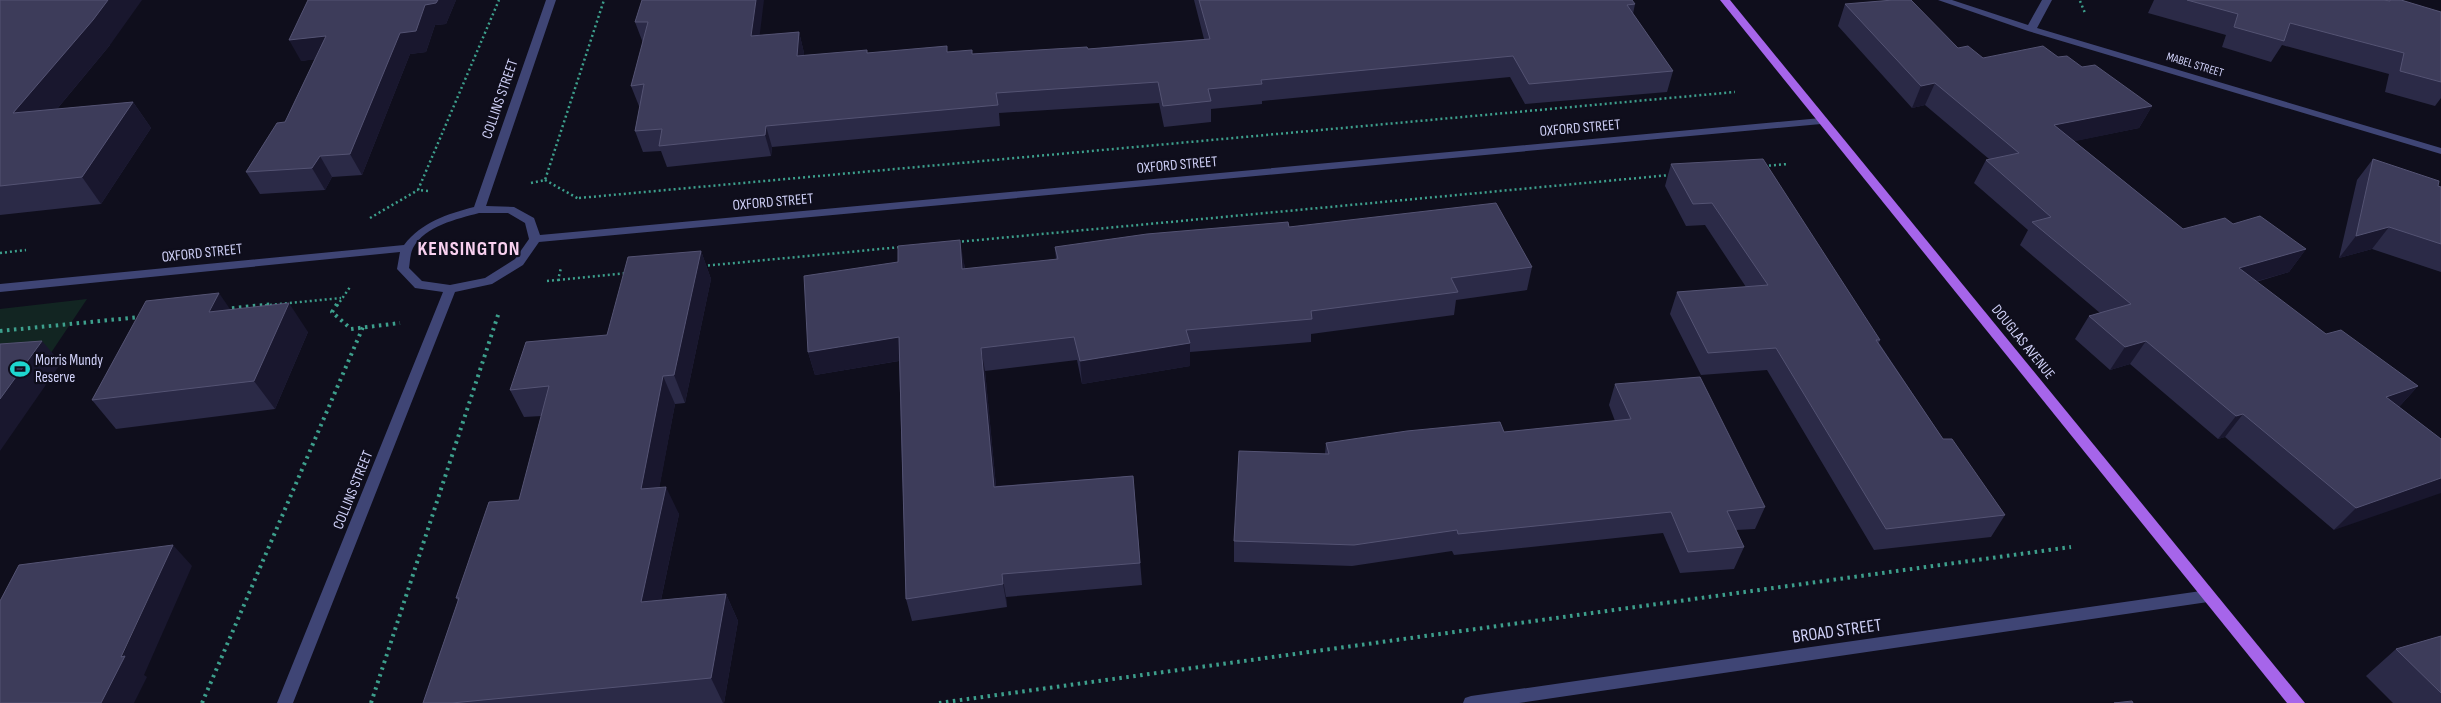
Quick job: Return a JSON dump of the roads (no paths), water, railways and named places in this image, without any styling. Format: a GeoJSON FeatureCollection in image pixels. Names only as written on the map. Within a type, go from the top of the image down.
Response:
{"type":"FeatureCollection","features":[{"type":"Feature","properties":{"kind":"main road","name":"DOUGLAS AVENUE"},"geometry":{"type":"LineString","coordinates":[[1725,0],[2208,596],[2298,703]]}},
{"type":"Feature","properties":{"kind":"street","name":"COLLINS STREET"},"geometry":{"type":"LineString","coordinates":[[479,209],[551,0]]}},
{"type":"Feature","properties":{"kind":"street","name":"MABEL STREET"},"geometry":{"type":"LineString","coordinates":[[1943,0],[2031,29],[2441,151]]}},
{"type":"Feature","properties":{"kind":"street"},"geometry":{"type":"LineString","coordinates":[[2031,29],[2047,0]]}},
{"type":"Feature","properties":{"kind":"street","name":"OXFORD STREET"},"geometry":{"type":"LineString","coordinates":[[535,239],[1821,120]]}},
{"type":"Feature","properties":{"kind":"street"},"geometry":{"type":"LineString","coordinates":[[479,209],[510,210],[530,221],[535,239],[519,262],[488,280],[450,289],[419,285],[403,269],[407,248],[424,230],[450,216],[479,209]]}},
{"type":"Feature","properties":{"kind":"street","name":"OXFORD STREET"},"geometry":{"type":"LineString","coordinates":[[0,288],[407,248]]}},
{"type":"Feature","properties":{"kind":"street","name":"COLLINS STREET"},"geometry":{"type":"LineString","coordinates":[[285,703],[450,289]]}},
{"type":"Feature","properties":{"kind":"street","name":"BROAD STREET"},"geometry":{"type":"LineString","coordinates":[[1471,703],[2208,596]]}},
{"type":"Feature","properties":{"kind":"place","name":"Morris Mundy Reserve"},"geometry":{"type":"Point","coordinates":[20,369]}},
{"type":"Feature","properties":{"kind":"district","name":"KENSINGTON"},"geometry":{"type":"Point","coordinates":[469,249]}}]}
